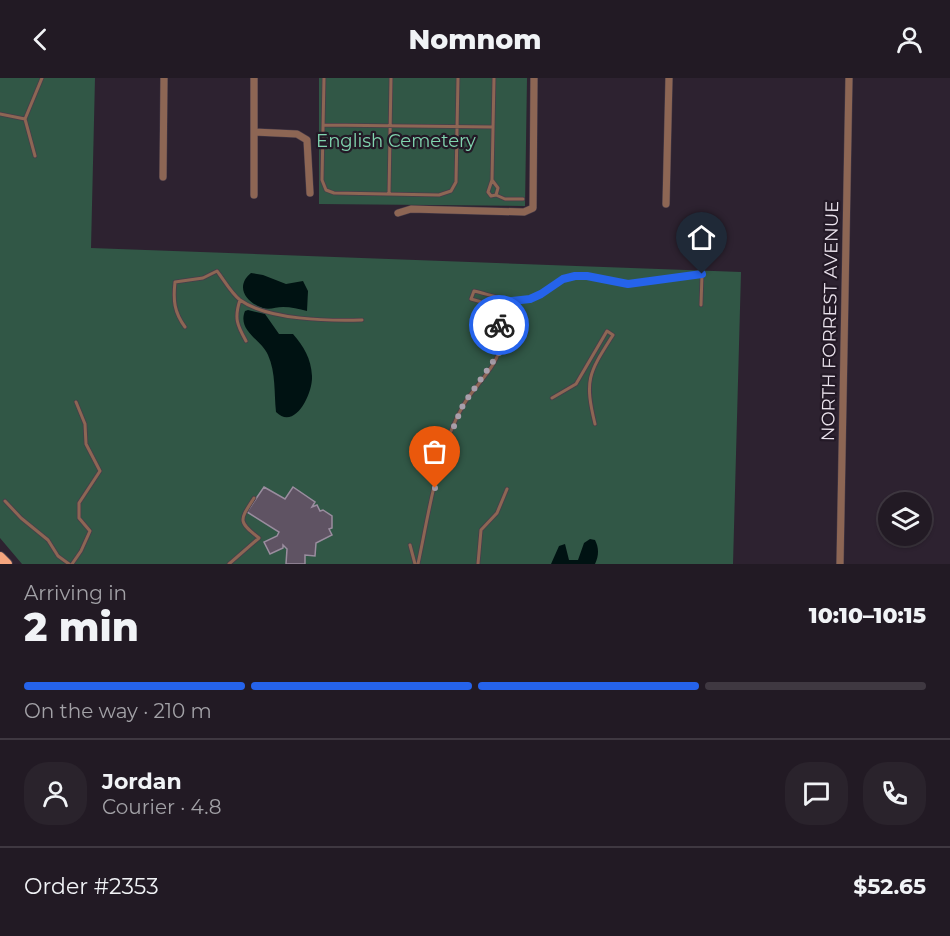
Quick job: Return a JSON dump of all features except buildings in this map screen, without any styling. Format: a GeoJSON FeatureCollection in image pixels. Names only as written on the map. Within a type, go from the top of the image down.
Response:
{"type":"FeatureCollection","features":[{"type":"Feature","properties":{"kind":"main road"},"geometry":{"type":"LineString","coordinates":[[0,557],[7,564]]}},
{"type":"Feature","properties":{"kind":"street"},"geometry":{"type":"LineString","coordinates":[[163,177],[164,78]]}},
{"type":"Feature","properties":{"kind":"street"},"geometry":{"type":"LineString","coordinates":[[254,78],[254,195]]}},
{"type":"Feature","properties":{"kind":"street"},"geometry":{"type":"LineString","coordinates":[[398,213],[411,209],[524,212],[533,208],[534,78]]}},
{"type":"Feature","properties":{"kind":"street"},"geometry":{"type":"LineString","coordinates":[[666,204],[669,78]]}},
{"type":"Feature","properties":{"kind":"street","name":"NORTH FORREST AVENUE"},"geometry":{"type":"LineString","coordinates":[[840,564],[849,78]]}},
{"type":"Feature","properties":{"kind":"street"},"geometry":{"type":"LineString","coordinates":[[254,132],[297,134],[307,140],[310,193]]}},
{"type":"Feature","properties":{"kind":"lane"},"geometry":{"type":"LineString","coordinates":[[35,156],[25,119],[42,78]]}},
{"type":"Feature","properties":{"kind":"lane"},"geometry":{"type":"LineString","coordinates":[[324,78],[323,184],[326,190],[334,194],[444,195],[451,191],[456,182],[458,78]]}},
{"type":"Feature","properties":{"kind":"lane"},"geometry":{"type":"LineString","coordinates":[[389,194],[391,78]]}},
{"type":"Feature","properties":{"kind":"lane"},"geometry":{"type":"LineString","coordinates":[[494,78],[492,180],[488,192],[491,196],[496,195],[505,199],[523,199]]}},
{"type":"Feature","properties":{"kind":"lane"},"geometry":{"type":"LineString","coordinates":[[0,114],[25,119]]}},
{"type":"Feature","properties":{"kind":"lane"},"geometry":{"type":"LineString","coordinates":[[324,125],[493,127]]}},
{"type":"Feature","properties":{"kind":"lane"},"geometry":{"type":"LineString","coordinates":[[492,180],[498,188],[496,195]]}},
{"type":"Feature","properties":{"kind":"lane"},"geometry":{"type":"LineString","coordinates":[[185,327],[177,315],[173,302],[175,282],[203,278],[217,271],[240,300],[270,313],[307,319],[362,320]]}},
{"type":"Feature","properties":{"kind":"lane"},"geometry":{"type":"LineString","coordinates":[[416,564],[444,450],[463,405],[499,353],[501,341],[498,313],[492,305],[471,299],[474,291],[512,301],[530,299],[563,279],[575,276],[628,284],[702,274],[701,305]]}},
{"type":"Feature","properties":{"kind":"lane"},"geometry":{"type":"LineString","coordinates":[[240,300],[235,315],[246,341]]}},
{"type":"Feature","properties":{"kind":"lane"},"geometry":{"type":"LineString","coordinates":[[499,316],[512,301]]}},
{"type":"Feature","properties":{"kind":"lane"},"geometry":{"type":"LineString","coordinates":[[552,398],[576,384],[607,331],[613,335],[590,374],[589,399],[595,424]]}},
{"type":"Feature","properties":{"kind":"lane"},"geometry":{"type":"LineString","coordinates":[[5,501],[21,518],[48,540],[58,556],[70,564],[81,551],[90,531],[79,518],[79,502],[100,471],[86,444],[85,424],[76,402]]}},
{"type":"Feature","properties":{"kind":"lane"},"geometry":{"type":"LineString","coordinates":[[478,564],[481,530],[497,513],[507,489]]}},
{"type":"Feature","properties":{"kind":"lane"},"geometry":{"type":"LineString","coordinates":[[229,564],[260,538],[242,522],[242,516],[254,498]]}},
{"type":"Feature","properties":{"kind":"lane"},"geometry":{"type":"LineString","coordinates":[[410,545],[416,564]]}},
{"type":"Feature","properties":{"kind":"green space"},"geometry":{"type":"Polygon","coordinates":[[[0,78],[95,78],[91,248],[741,272],[733,564],[22,564],[0,538],[0,78]]]}},
{"type":"Feature","properties":{"kind":"green space","name":"English Cemetery"},"geometry":{"type":"Polygon","coordinates":[[[319,78],[527,78],[525,206],[319,204],[319,78]]]}},
{"type":"Feature","properties":{"kind":"shaded area"},"geometry":{"type":"Polygon","coordinates":[[[251,273],[286,284],[303,281],[308,291],[307,311],[286,307],[266,309],[257,306],[248,298],[243,289],[246,278],[251,273]]]}},
{"type":"Feature","properties":{"kind":"shaded area"},"geometry":{"type":"Polygon","coordinates":[[[245,311],[265,314],[279,334],[293,334],[304,348],[308,358],[312,383],[302,408],[290,417],[283,417],[276,412],[271,362],[265,349],[244,324],[245,311]]]}},
{"type":"Feature","properties":{"kind":"shaded area"},"geometry":{"type":"Polygon","coordinates":[[[590,539],[595,540],[597,546],[598,555],[595,564],[551,564],[559,546],[565,544],[569,560],[578,560],[584,543],[590,539]]]}},
{"type":"Feature","properties":{"kind":"way so far"},"geometry":{"type":"LineString","coordinates":[[435,488],[444,450],[463,405],[499,353],[501,341],[499,325]]}},
{"type":"Feature","properties":{"kind":"route"},"geometry":{"type":"LineString","coordinates":[[499,325],[499,316],[512,301],[530,299],[563,279],[587,276],[628,284],[702,274]]}}]}
